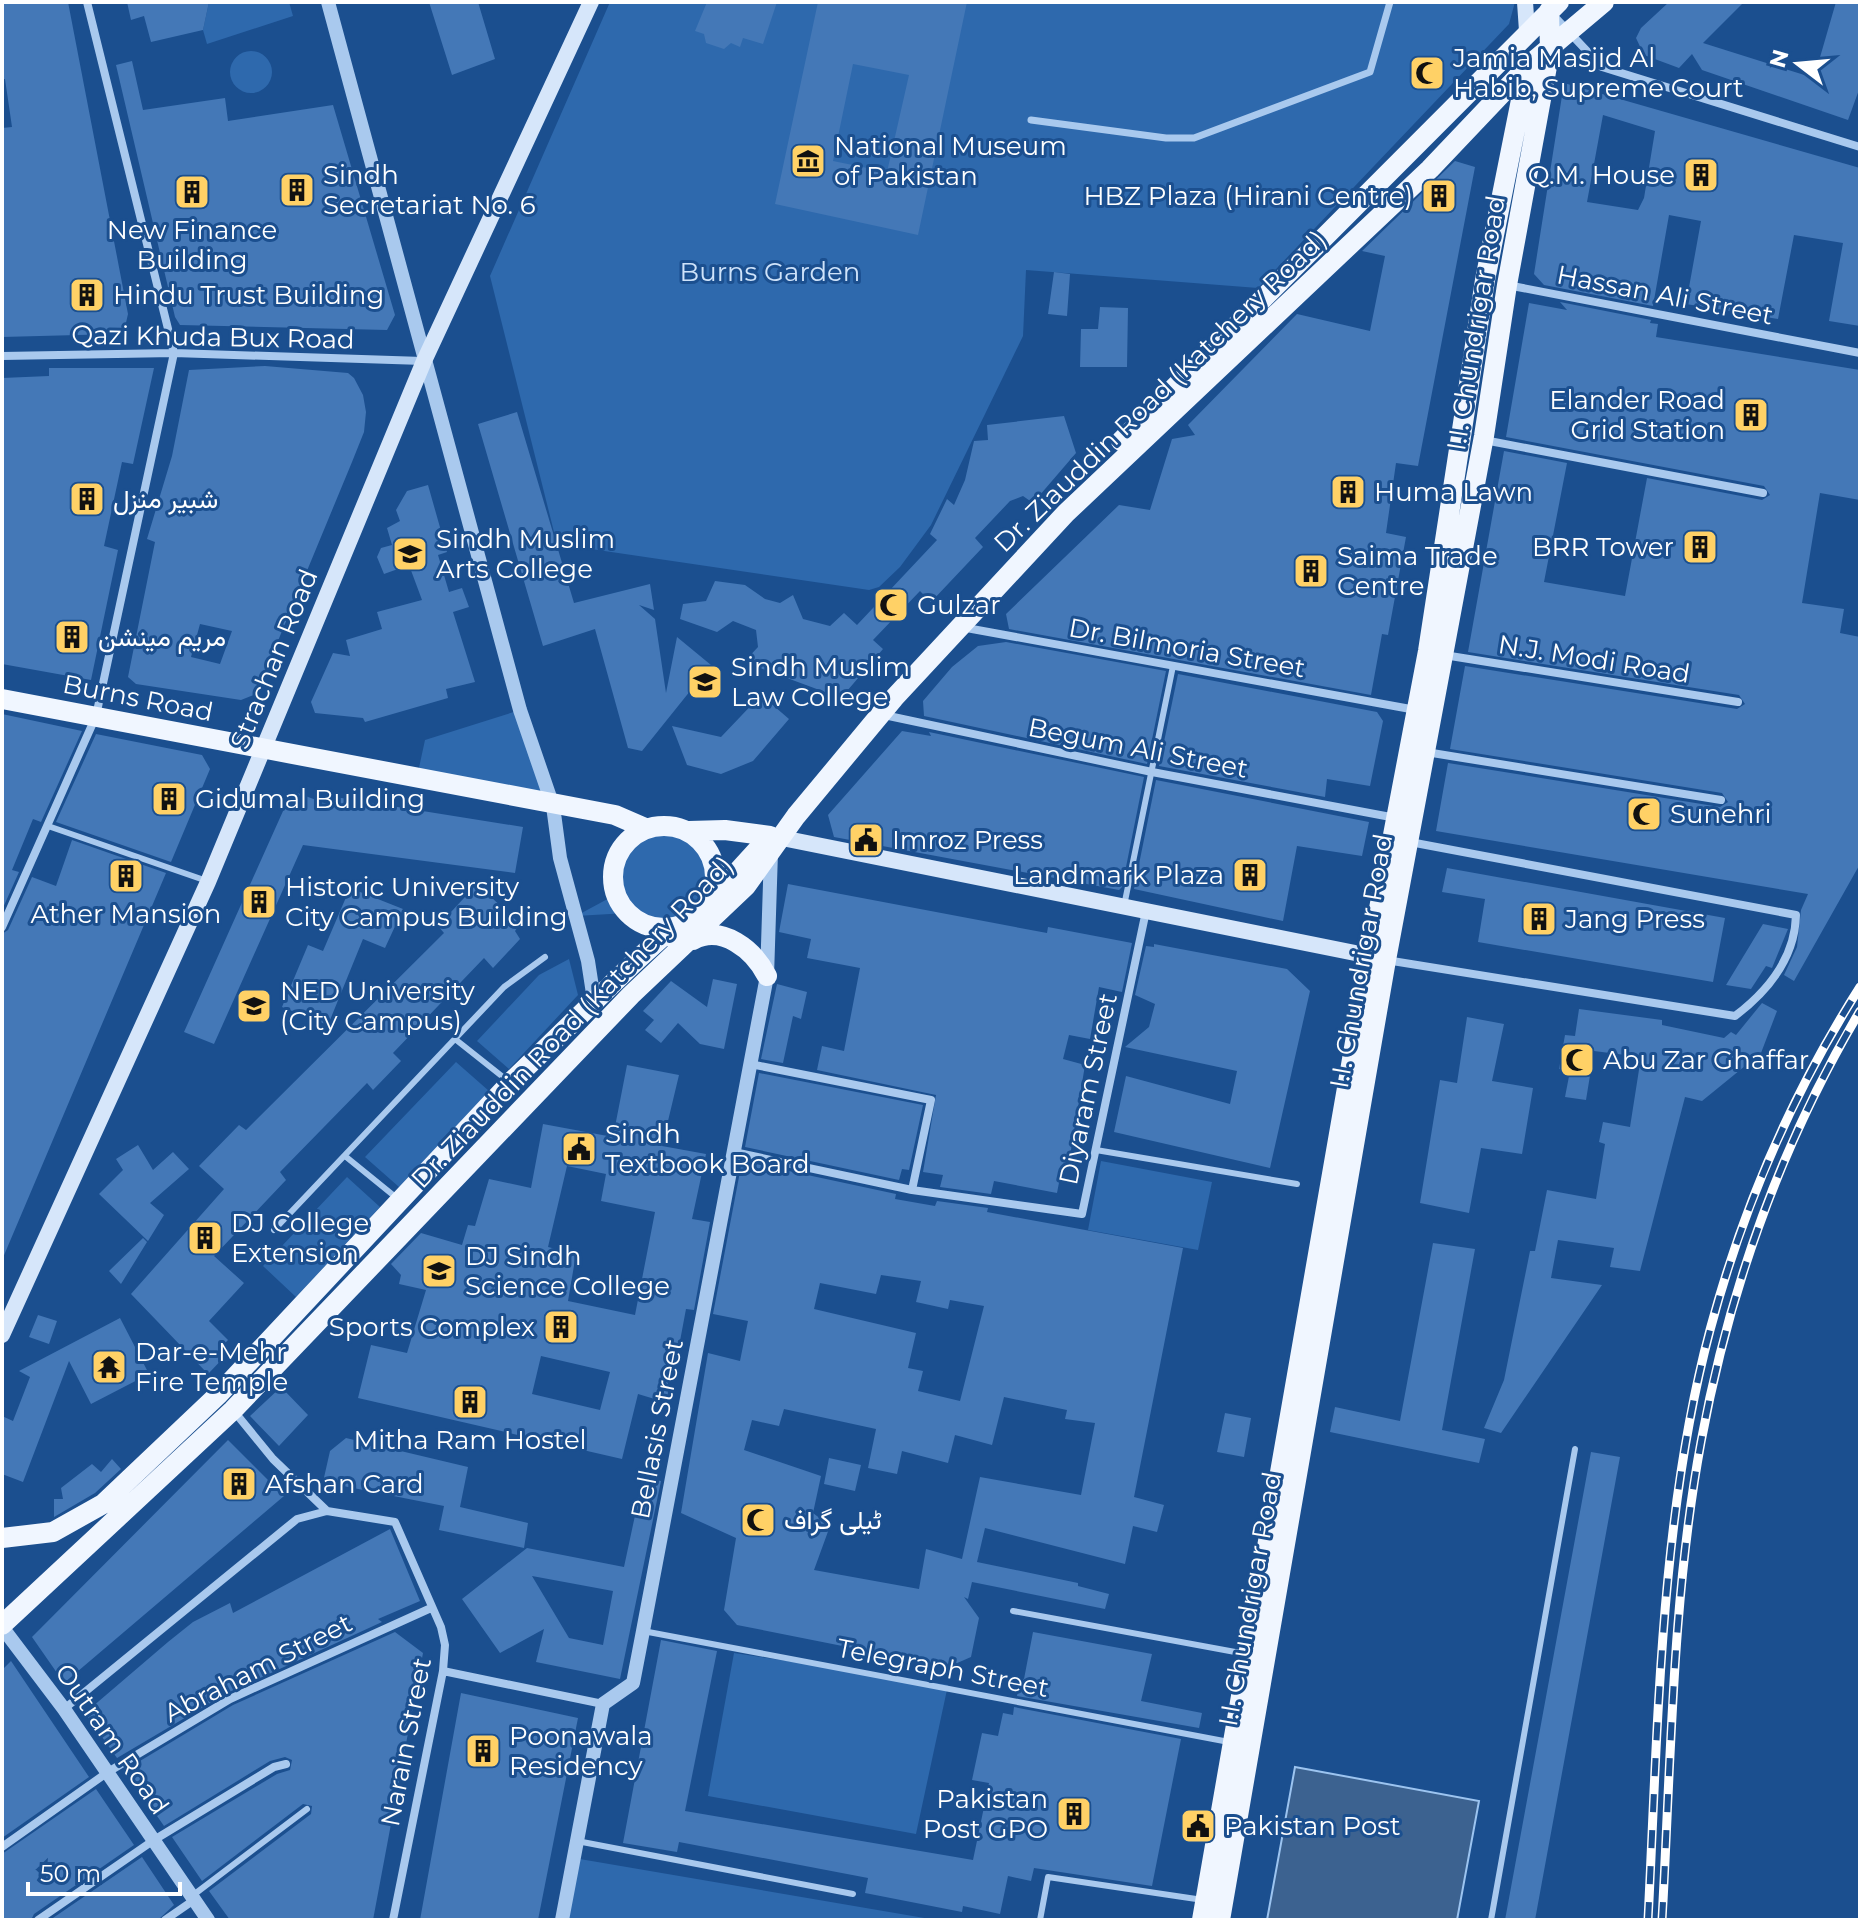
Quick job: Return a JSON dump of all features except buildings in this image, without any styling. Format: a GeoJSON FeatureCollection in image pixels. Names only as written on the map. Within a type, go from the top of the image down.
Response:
{"type":"FeatureCollection","features":[{"type":"Feature","properties":{"kind":"main road","name":"Strachan Road"},"geometry":{"type":"LineString","coordinates":[[2,1335],[208,882],[424,361],[591,2]]}},
{"type":"Feature","properties":{"kind":"main road"},"geometry":{"type":"LineString","coordinates":[[1525,2],[1527,31]]}},
{"type":"Feature","properties":{"kind":"main road","name":"Dr. Ziauddin Road (Katchery Road)"},"geometry":{"type":"LineString","coordinates":[[2,1626],[233,1410],[631,995],[692,926],[774,842],[876,713],[1066,513],[1430,169],[1528,66],[1570,34],[1604,2]]}},
{"type":"Feature","properties":{"kind":"main road","name":"Dr. Ziauddin Road (Katchery Road)"},"geometry":{"type":"LineString","coordinates":[[956,626],[1060,503],[1552,5]]}},
{"type":"Feature","properties":{"kind":"main road","name":"I.I. Chundrigar Road"},"geometry":{"type":"LineString","coordinates":[[1204,1910],[1378,958],[1409,842],[1444,655],[1550,50],[1552,5]]}},
{"type":"Feature","properties":{"kind":"main road","name":"I.I. Chundrigar Road"},"geometry":{"type":"LineString","coordinates":[[1220,1920],[1378,958],[1397,818],[1485,280],[1528,66],[1527,31]]}},
{"type":"Feature","properties":{"kind":"main road","name":"Burns Road"},"geometry":{"type":"LineString","coordinates":[[2,699],[553,806],[615,815],[645,828]]}},
{"type":"Feature","properties":{"kind":"main road"},"geometry":{"type":"LineString","coordinates":[[767,976],[754,955],[724,937],[703,934],[692,926],[638,921],[628,913],[613,887],[614,860],[624,845],[645,828],[663,825],[689,831],[725,830],[774,842],[1146,910],[1378,958]]}},
{"type":"Feature","properties":{"kind":"main road"},"geometry":{"type":"LineString","coordinates":[[689,831],[707,849],[715,865],[715,883],[692,926]]}},
{"type":"Feature","properties":{"kind":"main road","name":"Dr. Ziauddin Road (Katchery Road)"},"geometry":{"type":"LineString","coordinates":[[2,1538],[53,1532],[103,1504],[219,1394],[510,1083],[594,1000],[661,938],[692,926]]}},
{"type":"Feature","properties":{"kind":"street"},"geometry":{"type":"LineString","coordinates":[[2,927],[96,716],[174,353],[87,2]]}},
{"type":"Feature","properties":{"kind":"street"},"geometry":{"type":"LineString","coordinates":[[328,2],[520,710],[553,806],[560,858],[588,961],[594,1000]]}},
{"type":"Feature","properties":{"kind":"street"},"geometry":{"type":"LineString","coordinates":[[1031,120],[1166,138],[1194,138],[1370,72],[1390,2]]}},
{"type":"Feature","properties":{"kind":"street"},"geometry":{"type":"LineString","coordinates":[[1552,5],[1570,34],[1602,67],[1860,147]]}},
{"type":"Feature","properties":{"kind":"street","name":"Hassan Ali Street"},"geometry":{"type":"LineString","coordinates":[[1507,285],[1860,353]]}},
{"type":"Feature","properties":{"kind":"street","name":"Qazi Khuda Bux Road"},"geometry":{"type":"LineString","coordinates":[[2,356],[174,353],[424,361]]}},
{"type":"Feature","properties":{"kind":"street"},"geometry":{"type":"LineString","coordinates":[[1483,440],[1763,493]]}},
{"type":"Feature","properties":{"kind":"street","name":"Dr. Bilmoria Street"},"geometry":{"type":"LineString","coordinates":[[956,626],[1417,710]]}},
{"type":"Feature","properties":{"kind":"street","name":"N.J. Modi Road"},"geometry":{"type":"LineString","coordinates":[[1444,655],[1738,702]]}},
{"type":"Feature","properties":{"kind":"street","name":"Begum Ali Street"},"geometry":{"type":"LineString","coordinates":[[876,713],[1152,772],[1397,818]]}},
{"type":"Feature","properties":{"kind":"street"},"geometry":{"type":"LineString","coordinates":[[1426,752],[1721,800]]}},
{"type":"Feature","properties":{"kind":"street","name":"Bellasis Street"},"geometry":{"type":"LineString","coordinates":[[603,1704],[633,1683],[767,976],[774,842]]}},
{"type":"Feature","properties":{"kind":"street"},"geometry":{"type":"LineString","coordinates":[[1378,958],[1735,1016],[1770,985],[1796,937],[1796,915],[1409,842]]}},
{"type":"Feature","properties":{"kind":"street","name":"Diyaram Street"},"geometry":{"type":"LineString","coordinates":[[912,1190],[1082,1214],[1146,910]]}},
{"type":"Feature","properties":{"kind":"street"},"geometry":{"type":"LineString","coordinates":[[734,1152],[912,1190],[931,1100],[750,1064]]}},
{"type":"Feature","properties":{"kind":"street"},"geometry":{"type":"LineString","coordinates":[[219,1394],[273,1459],[327,1511]]}},
{"type":"Feature","properties":{"kind":"street"},"geometry":{"type":"LineString","coordinates":[[64,1709],[297,1519],[327,1511]]}},
{"type":"Feature","properties":{"kind":"street","name":"Narain Street"},"geometry":{"type":"LineString","coordinates":[[327,1511],[395,1522],[441,1627],[445,1645],[443,1671],[393,1920]]}},
{"type":"Feature","properties":{"kind":"street","name":"Abraham Street"},"geometry":{"type":"LineString","coordinates":[[2,1847],[108,1772],[230,1699],[431,1608]]}},
{"type":"Feature","properties":{"kind":"street","name":"Outram Road"},"geometry":{"type":"LineString","coordinates":[[2,1626],[64,1709],[208,1920]]}},
{"type":"Feature","properties":{"kind":"street"},"geometry":{"type":"LineString","coordinates":[[443,1671],[603,1704],[562,1920]]}},
{"type":"Feature","properties":{"kind":"street"},"geometry":{"type":"LineString","coordinates":[[38,1920],[154,1840],[274,1767],[286,1764]]}},
{"type":"Feature","properties":{"kind":"street"},"geometry":{"type":"LineString","coordinates":[[165,1920],[193,1898]]}},
{"type":"Feature","properties":{"kind":"lane"},"geometry":{"type":"LineString","coordinates":[[1124,906],[1173,666]]}},
{"type":"Feature","properties":{"kind":"lane"},"geometry":{"type":"LineString","coordinates":[[48,826],[208,882]]}},
{"type":"Feature","properties":{"kind":"lane"},"geometry":{"type":"LineString","coordinates":[[274,1230],[504,987],[545,957]]}},
{"type":"Feature","properties":{"kind":"lane"},"geometry":{"type":"LineString","coordinates":[[455,1039],[510,1083]]}},
{"type":"Feature","properties":{"kind":"lane"},"geometry":{"type":"LineString","coordinates":[[1096,1150],[1297,1184]]}},
{"type":"Feature","properties":{"kind":"lane"},"geometry":{"type":"LineString","coordinates":[[345,1156],[400,1200]]}},
{"type":"Feature","properties":{"kind":"lane"},"geometry":{"type":"LineString","coordinates":[[1491,1920],[1575,1449]]}},
{"type":"Feature","properties":{"kind":"lane"},"geometry":{"type":"LineString","coordinates":[[1013,1611],[1250,1655]]}},
{"type":"Feature","properties":{"kind":"lane","name":"Telegraph Street"},"geometry":{"type":"LineString","coordinates":[[643,1631],[1235,1743]]}},
{"type":"Feature","properties":{"kind":"lane"},"geometry":{"type":"LineString","coordinates":[[193,1898],[307,1809]]}},
{"type":"Feature","properties":{"kind":"lane"},"geometry":{"type":"LineString","coordinates":[[577,1841],[853,1894]]}},
{"type":"Feature","properties":{"kind":"lane"},"geometry":{"type":"LineString","coordinates":[[1040,1920],[1048,1877],[1204,1910]]}},
{"type":"Feature","properties":{"kind":"green space"},"geometry":{"type":"Polygon","coordinates":[[[209,2],[289,2],[293,16],[207,44],[203,30],[209,2]]]}},
{"type":"Feature","properties":{"kind":"green space","name":"Burns Garden"},"geometry":{"type":"Polygon","coordinates":[[[610,2],[1515,2],[1509,24],[1258,288],[1026,270],[1023,336],[931,525],[900,567],[879,587],[869,590],[557,544],[490,276],[610,2]]]}},
{"type":"Feature","properties":{"kind":"green space"},"geometry":{"type":"Polygon","coordinates":[[[251,51],[266,57],[272,72],[266,87],[251,93],[236,87],[230,72],[236,57],[251,51]]]}},
{"type":"Feature","properties":{"kind":"green space"},"geometry":{"type":"Polygon","coordinates":[[[520,710],[546,804],[417,777],[425,740],[520,710]]]}},
{"type":"Feature","properties":{"kind":"green space"},"geometry":{"type":"Polygon","coordinates":[[[662,824],[690,832],[707,849],[714,865],[715,883],[709,900],[671,927],[654,927],[627,913],[576,916],[615,895],[613,869],[621,849],[638,833],[662,824]]]}},
{"type":"Feature","properties":{"kind":"green space"},"geometry":{"type":"Polygon","coordinates":[[[569,959],[578,995],[509,1069],[477,1041],[539,975],[569,959]]]}},
{"type":"Feature","properties":{"kind":"green space"},"geometry":{"type":"Polygon","coordinates":[[[456,1062],[489,1091],[399,1187],[365,1157],[456,1062]]]}},
{"type":"Feature","properties":{"kind":"green space"},"geometry":{"type":"Polygon","coordinates":[[[1101,1161],[1212,1182],[1198,1250],[1088,1230],[1101,1161]]]}},
{"type":"Feature","properties":{"kind":"green space"},"geometry":{"type":"Polygon","coordinates":[[[347,1177],[380,1207],[296,1297],[263,1266],[347,1177]]]}},
{"type":"Feature","properties":{"kind":"green space"},"geometry":{"type":"Polygon","coordinates":[[[734,1653],[948,1685],[916,1834],[708,1796],[734,1653]]]}},
{"type":"Feature","properties":{"kind":"green space"},"geometry":{"type":"Polygon","coordinates":[[[574,1858],[936,1920],[562,1920],[574,1858]]]}},
{"type":"Feature","properties":{"kind":"shaded area"},"geometry":{"type":"Polygon","coordinates":[[[1295,1767],[1479,1801],[1457,1920],[1267,1920],[1295,1767]]]}},
{"type":"Feature","properties":{"kind":"railway"},"geometry":{"type":"LineString","coordinates":[[1648,1920],[1664,1623],[1671,1548],[1693,1401],[1723,1285],[1754,1196],[1813,1068],[1860,987]]}},
{"type":"Feature","properties":{"kind":"railway"},"geometry":{"type":"LineString","coordinates":[[1662,1920],[1678,1620],[1691,1501],[1713,1385],[1761,1219],[1806,1113],[1860,1011]]}},
{"type":"Feature","properties":{"kind":"place","name":"Jamia Masjid Al Habib, Supreme Court"},"geometry":{"type":"Point","coordinates":[1427,73]}},
{"type":"Feature","properties":{"kind":"place","name":"National Museum of Pakistan"},"geometry":{"type":"Point","coordinates":[808,161]}},
{"type":"Feature","properties":{"kind":"place","name":"Q.M. House"},"geometry":{"type":"Point","coordinates":[1701,175]}},
{"type":"Feature","properties":{"kind":"place","name":"Sindh Secretariat No. 6"},"geometry":{"type":"Point","coordinates":[297,190]}},
{"type":"Feature","properties":{"kind":"place","name":"New Finance Building"},"geometry":{"type":"Point","coordinates":[192,192]}},
{"type":"Feature","properties":{"kind":"place","name":"HBZ Plaza (Hirani Centre)"},"geometry":{"type":"Point","coordinates":[1439,196]}},
{"type":"Feature","properties":{"kind":"place","name":"Hindu Trust Building"},"geometry":{"type":"Point","coordinates":[87,295]}},
{"type":"Feature","properties":{"kind":"place","name":"Elander Road Grid Station"},"geometry":{"type":"Point","coordinates":[1751,415]}},
{"type":"Feature","properties":{"kind":"place","name":"Huma Lawn"},"geometry":{"type":"Point","coordinates":[1348,492]}},
{"type":"Feature","properties":{"kind":"place","name":"شبیر منزل"},"geometry":{"type":"Point","coordinates":[87,499]}},
{"type":"Feature","properties":{"kind":"place","name":"BRR Tower"},"geometry":{"type":"Point","coordinates":[1700,547]}},
{"type":"Feature","properties":{"kind":"place","name":"Sindh Muslim Arts College"},"geometry":{"type":"Point","coordinates":[410,554]}},
{"type":"Feature","properties":{"kind":"place","name":"Saima Trade Centre"},"geometry":{"type":"Point","coordinates":[1311,571]}},
{"type":"Feature","properties":{"kind":"place","name":"Gulzar"},"geometry":{"type":"Point","coordinates":[891,605]}},
{"type":"Feature","properties":{"kind":"place","name":"مریم مینشن"},"geometry":{"type":"Point","coordinates":[72,637]}},
{"type":"Feature","properties":{"kind":"place","name":"Sindh Muslim Law College"},"geometry":{"type":"Point","coordinates":[705,682]}},
{"type":"Feature","properties":{"kind":"place","name":"Gidumal Building"},"geometry":{"type":"Point","coordinates":[169,799]}},
{"type":"Feature","properties":{"kind":"place","name":"Sunehri"},"geometry":{"type":"Point","coordinates":[1644,814]}},
{"type":"Feature","properties":{"kind":"place","name":"Imroz Press"},"geometry":{"type":"Point","coordinates":[866,840]}},
{"type":"Feature","properties":{"kind":"place","name":"Landmark Plaza"},"geometry":{"type":"Point","coordinates":[1250,875]}},
{"type":"Feature","properties":{"kind":"place","name":"Ather Mansion"},"geometry":{"type":"Point","coordinates":[126,876]}},
{"type":"Feature","properties":{"kind":"place","name":"Historic University City Campus Building"},"geometry":{"type":"Point","coordinates":[259,902]}},
{"type":"Feature","properties":{"kind":"place","name":"Jang Press"},"geometry":{"type":"Point","coordinates":[1539,919]}},
{"type":"Feature","properties":{"kind":"place","name":"NED University (City Campus)"},"geometry":{"type":"Point","coordinates":[254,1006]}},
{"type":"Feature","properties":{"kind":"place","name":"Abu Zar Ghaffar"},"geometry":{"type":"Point","coordinates":[1577,1060]}},
{"type":"Feature","properties":{"kind":"place","name":"Sindh Textbook Board"},"geometry":{"type":"Point","coordinates":[579,1149]}},
{"type":"Feature","properties":{"kind":"place","name":"DJ College Extension"},"geometry":{"type":"Point","coordinates":[205,1238]}},
{"type":"Feature","properties":{"kind":"place","name":"DJ Sindh Science College"},"geometry":{"type":"Point","coordinates":[439,1271]}},
{"type":"Feature","properties":{"kind":"place","name":"Sports Complex"},"geometry":{"type":"Point","coordinates":[561,1327]}},
{"type":"Feature","properties":{"kind":"place","name":"Dar-e-Mehr Fire Temple"},"geometry":{"type":"Point","coordinates":[109,1367]}},
{"type":"Feature","properties":{"kind":"place","name":"Mitha Ram Hostel"},"geometry":{"type":"Point","coordinates":[470,1402]}},
{"type":"Feature","properties":{"kind":"place","name":"Afshan Card"},"geometry":{"type":"Point","coordinates":[239,1484]}},
{"type":"Feature","properties":{"kind":"place","name":"ٹیلی گراف"},"geometry":{"type":"Point","coordinates":[758,1520]}},
{"type":"Feature","properties":{"kind":"place","name":"Poonawala Residency"},"geometry":{"type":"Point","coordinates":[483,1751]}},
{"type":"Feature","properties":{"kind":"place","name":"Pakistan Post GPO"},"geometry":{"type":"Point","coordinates":[1074,1814]}},
{"type":"Feature","properties":{"kind":"place","name":"Pakistan Post"},"geometry":{"type":"Point","coordinates":[1198,1826]}}]}
